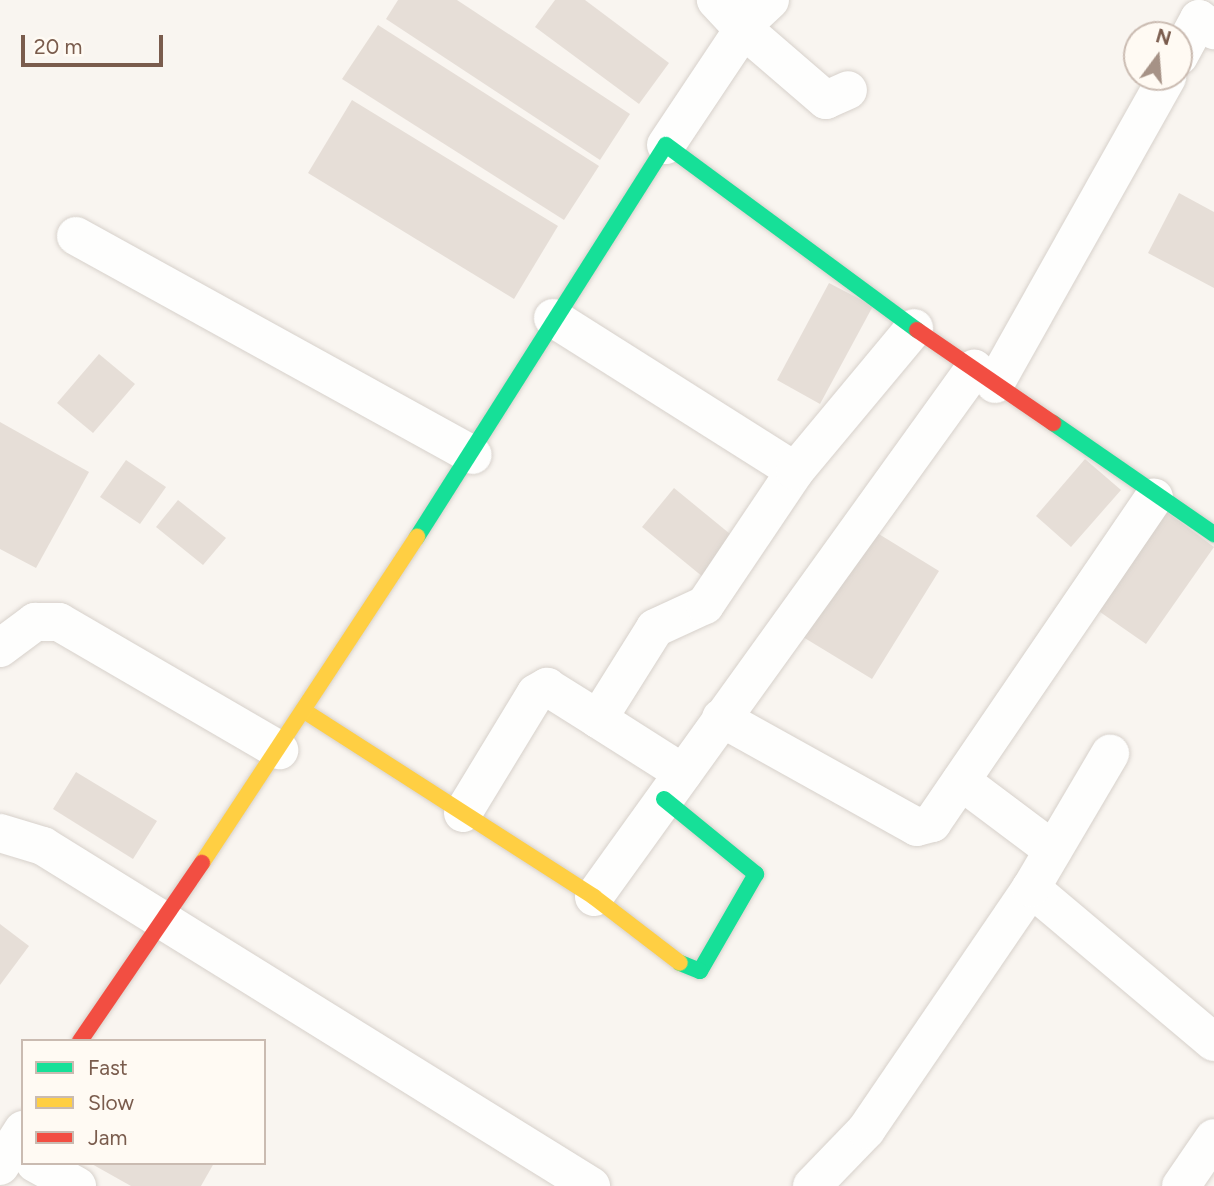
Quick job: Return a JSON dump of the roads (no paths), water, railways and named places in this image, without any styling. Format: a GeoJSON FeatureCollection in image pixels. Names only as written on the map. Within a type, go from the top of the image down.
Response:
{"type":"FeatureCollection","features":[{"type":"Feature","properties":{"kind":"street"},"geometry":{"type":"LineString","coordinates":[[81,1039],[159,918],[306,712],[471,455],[553,318],[666,145],[729,14],[770,0]]}},
{"type":"Feature","properties":{"kind":"street"},"geometry":{"type":"LineString","coordinates":[[729,14],[826,100],[848,90]]}},
{"type":"Feature","properties":{"kind":"street"},"geometry":{"type":"LineString","coordinates":[[1193,36],[1208,16]]}},
{"type":"Feature","properties":{"kind":"street"},"geometry":{"type":"LineString","coordinates":[[594,897],[721,718],[985,376],[1158,91]]}},
{"type":"Feature","properties":{"kind":"street"},"geometry":{"type":"LineString","coordinates":[[666,145],[914,328],[1154,497],[1214,534]]}},
{"type":"Feature","properties":{"kind":"street"},"geometry":{"type":"LineString","coordinates":[[76,236],[471,455]]}},
{"type":"Feature","properties":{"kind":"street"},"geometry":{"type":"LineString","coordinates":[[553,318],[796,471]]}},
{"type":"Feature","properties":{"kind":"street"},"geometry":{"type":"LineString","coordinates":[[598,719],[655,628],[705,605],[796,471],[914,328]]}},
{"type":"Feature","properties":{"kind":"street"},"geometry":{"type":"LineString","coordinates":[[721,718],[917,827],[932,823],[1154,497]]}},
{"type":"Feature","properties":{"kind":"street"},"geometry":{"type":"LineString","coordinates":[[0,648],[35,622],[59,622],[279,750]]}},
{"type":"Feature","properties":{"kind":"street"},"geometry":{"type":"LineString","coordinates":[[306,712],[463,813],[594,897],[690,971],[708,966],[756,874],[673,786],[598,719],[547,687],[536,694],[463,813]]}},
{"type":"Feature","properties":{"kind":"street"},"geometry":{"type":"LineString","coordinates":[[812,1186],[866,1130],[1031,888],[1110,754]]}},
{"type":"Feature","properties":{"kind":"street"},"geometry":{"type":"LineString","coordinates":[[961,780],[1053,850]]}},
{"type":"Feature","properties":{"kind":"street"},"geometry":{"type":"LineString","coordinates":[[0,832],[43,846],[591,1186]]}},
{"type":"Feature","properties":{"kind":"street"},"geometry":{"type":"LineString","coordinates":[[1031,888],[1214,1042]]}},
{"type":"Feature","properties":{"kind":"street"},"geometry":{"type":"LineString","coordinates":[[1181,1186],[1214,1138]]}},
{"type":"Feature","properties":{"kind":"street"},"geometry":{"type":"LineString","coordinates":[[39,1165],[77,1186]]}}]}
